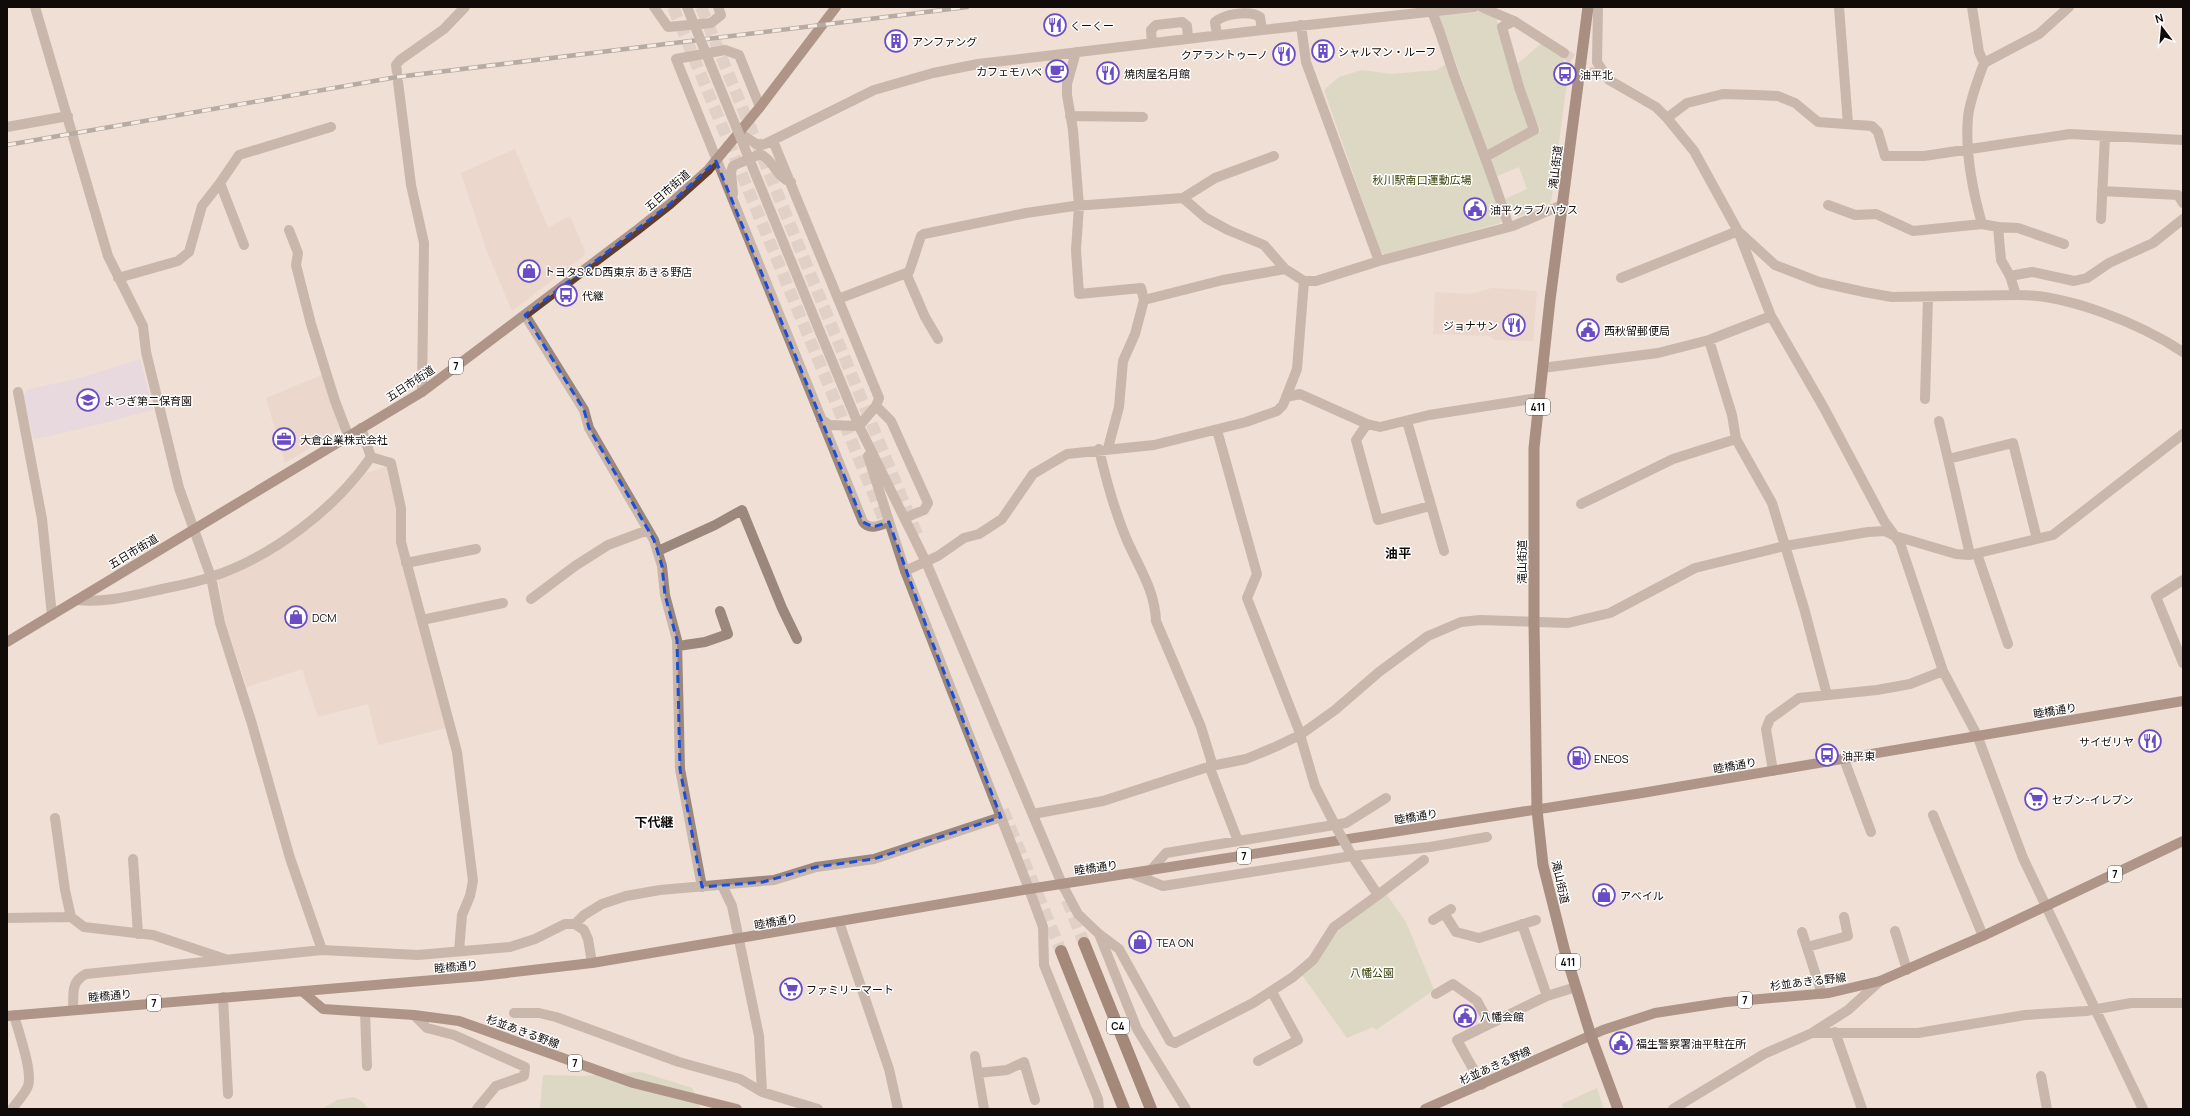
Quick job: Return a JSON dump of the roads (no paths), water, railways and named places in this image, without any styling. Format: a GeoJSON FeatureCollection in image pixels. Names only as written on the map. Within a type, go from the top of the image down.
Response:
{"type":"FeatureCollection","features":[{"type":"Feature","properties":{"kind":"highway","name":"滝山街道"},"geometry":{"type":"LineString","coordinates":[[1588,7],[1538,398],[1534,448],[1534,623],[1537,810],[1543,865],[1576,987],[1591,1036],[1618,1109]]}},
{"type":"Feature","properties":{"kind":"highway","name":"C4"},"geometry":{"type":"LineString","coordinates":[[1084,943],[1151,1109]]}},
{"type":"Feature","properties":{"kind":"highway","name":"C4"},"geometry":{"type":"LineString","coordinates":[[1061,951],[1124,1109]]}},
{"type":"Feature","properties":{"kind":"main road","name":"五日市街道"},"geometry":{"type":"LineString","coordinates":[[7,642],[348,435],[422,392],[670,204],[716,161],[760,107],[836,7]]}},
{"type":"Feature","properties":{"kind":"main road","name":"睦橋通り"},"geometry":{"type":"LineString","coordinates":[[10,1015],[481,976],[592,963],[739,940],[1029,889],[1537,810],[2183,701]]}},
{"type":"Feature","properties":{"kind":"main road","name":"杉並あきる野線"},"geometry":{"type":"LineString","coordinates":[[1425,1109],[1622,1023],[1658,1012],[1726,1002],[1822,994],[1880,982],[1983,936],[2183,841]]}},
{"type":"Feature","properties":{"kind":"main road","name":"杉並あきる野線"},"geometry":{"type":"LineString","coordinates":[[302,991],[323,1009],[414,1015],[459,1021],[633,1083],[737,1109]]}},
{"type":"Feature","properties":{"kind":"street"},"geometry":{"type":"LineString","coordinates":[[35,7],[108,256],[143,326],[146,352],[160,416],[179,488],[211,577],[220,623],[252,724],[290,858],[322,950]]}},
{"type":"Feature","properties":{"kind":"street"},"geometry":{"type":"LineString","coordinates":[[422,392],[424,243],[410,185],[396,65],[400,60],[433,39],[464,7]]}},
{"type":"Feature","properties":{"kind":"street"},"geometry":{"type":"LineString","coordinates":[[654,7],[668,27],[711,23],[721,15],[718,7]]}},
{"type":"Feature","properties":{"kind":"street"},"geometry":{"type":"LineString","coordinates":[[687,7],[859,426],[926,562],[1062,884],[1078,914],[1099,934],[1119,949],[1170,1041],[1175,1043],[1272,992],[1313,960],[1334,927],[1378,896],[1424,860]]}},
{"type":"Feature","properties":{"kind":"street"},"geometry":{"type":"LineString","coordinates":[[739,133],[758,145],[773,141],[874,90],[921,76],[978,64],[1301,25],[1474,7]]}},
{"type":"Feature","properties":{"kind":"street"},"geometry":{"type":"LineString","coordinates":[[1482,7],[1514,22],[1564,53]]}},
{"type":"Feature","properties":{"kind":"street"},"geometry":{"type":"LineString","coordinates":[[1598,7],[1597,62],[1609,80],[1656,107],[1667,118],[1694,152],[1738,231],[1771,316],[1824,408],[1884,521],[1900,543],[1943,671],[1977,735],[2023,858],[2143,1109]]}},
{"type":"Feature","properties":{"kind":"street"},"geometry":{"type":"LineString","coordinates":[[1839,7],[1848,124]]}},
{"type":"Feature","properties":{"kind":"street"},"geometry":{"type":"LineString","coordinates":[[1972,7],[1979,52],[1984,63],[1968,117],[1969,149],[1975,198],[1982,224]]}},
{"type":"Feature","properties":{"kind":"street"},"geometry":{"type":"LineString","coordinates":[[1984,63],[2039,34],[2067,8]]}},
{"type":"Feature","properties":{"kind":"street"},"geometry":{"type":"LineString","coordinates":[[1432,12],[1441,33],[1458,86],[1485,157],[1509,227]]}},
{"type":"Feature","properties":{"kind":"street"},"geometry":{"type":"LineString","coordinates":[[1217,35],[1215,22],[1221,17],[1254,13],[1260,17],[1262,30]]}},
{"type":"Feature","properties":{"kind":"street"},"geometry":{"type":"LineString","coordinates":[[1152,43],[1151,30],[1156,25],[1182,22],[1187,26],[1188,39]]}},
{"type":"Feature","properties":{"kind":"street"},"geometry":{"type":"LineString","coordinates":[[1485,157],[1534,130],[1519,87],[1502,27],[1514,22]]}},
{"type":"Feature","properties":{"kind":"street"},"geometry":{"type":"LineString","coordinates":[[1301,25],[1306,62],[1379,261]]}},
{"type":"Feature","properties":{"kind":"street"},"geometry":{"type":"LineString","coordinates":[[760,107],[739,55],[725,50],[676,59],[735,208],[864,522],[866,525],[873,527],[889,522]]}},
{"type":"Feature","properties":{"kind":"street"},"geometry":{"type":"LineString","coordinates":[[1076,52],[1067,84],[1080,206],[1076,250],[1079,294],[1141,288],[1144,300],[1135,334],[1123,361],[1119,407],[1104,449],[1111,499],[1126,538],[1150,589],[1156,608],[1156,621],[1200,727],[1211,766],[1238,841]]}},
{"type":"Feature","properties":{"kind":"street"},"geometry":{"type":"LineString","coordinates":[[1593,73],[1604,74]]}},
{"type":"Feature","properties":{"kind":"street"},"geometry":{"type":"LineString","coordinates":[[1667,118],[1687,103],[1723,94],[1778,96],[1795,103],[1818,122],[1872,126],[1878,132],[1885,156],[1924,156],[2070,134],[2183,140]]}},
{"type":"Feature","properties":{"kind":"street"},"geometry":{"type":"LineString","coordinates":[[7,127],[68,116]]}},
{"type":"Feature","properties":{"kind":"street"},"geometry":{"type":"LineString","coordinates":[[1070,116],[1143,117]]}},
{"type":"Feature","properties":{"kind":"street"},"geometry":{"type":"LineString","coordinates":[[118,278],[178,261],[189,252],[202,206],[220,184],[239,155],[331,127]]}},
{"type":"Feature","properties":{"kind":"street"},"geometry":{"type":"LineString","coordinates":[[2101,219],[2105,136]]}},
{"type":"Feature","properties":{"kind":"street"},"geometry":{"type":"LineString","coordinates":[[773,141],[879,398],[876,406],[859,426]]}},
{"type":"Feature","properties":{"kind":"street"},"geometry":{"type":"LineString","coordinates":[[735,208],[731,172],[733,166],[760,154],[767,157],[780,176],[791,182]]}},
{"type":"Feature","properties":{"kind":"street"},"geometry":{"type":"LineString","coordinates":[[838,299],[909,272],[921,236],[924,234],[1026,213],[1080,206],[1183,198],[1215,178],[1274,156]]}},
{"type":"Feature","properties":{"kind":"street"},"geometry":{"type":"LineString","coordinates":[[220,184],[244,245]]}},
{"type":"Feature","properties":{"kind":"street"},"geometry":{"type":"LineString","coordinates":[[2102,191],[2178,195],[2183,203]]}},
{"type":"Feature","properties":{"kind":"street"},"geometry":{"type":"LineString","coordinates":[[1183,198],[1202,214],[1228,230],[1264,245],[1285,269],[1304,281],[1316,280],[1379,261],[1509,227],[1564,204]]}},
{"type":"Feature","properties":{"kind":"street"},"geometry":{"type":"LineString","coordinates":[[1828,205],[1855,215],[1876,214],[1913,231],[1982,224],[1998,227],[2018,228],[2064,244]]}},
{"type":"Feature","properties":{"kind":"street"},"geometry":{"type":"LineString","coordinates":[[2010,276],[2032,272],[2074,281],[2087,278],[2109,263],[2137,252],[2153,243],[2183,219]]}},
{"type":"Feature","properties":{"kind":"street"},"geometry":{"type":"LineString","coordinates":[[1998,227],[2000,260],[2010,276],[2016,296]]}},
{"type":"Feature","properties":{"kind":"street"},"geometry":{"type":"LineString","coordinates":[[289,230],[298,253],[296,265],[311,324],[335,401],[348,435]]}},
{"type":"Feature","properties":{"kind":"street"},"geometry":{"type":"LineString","coordinates":[[1622,278],[1738,231]]}},
{"type":"Feature","properties":{"kind":"street"},"geometry":{"type":"LineString","coordinates":[[1738,231],[1775,265],[1819,282],[1892,297],[2034,295],[2056,299],[2145,329],[2183,352]]}},
{"type":"Feature","properties":{"kind":"street"},"geometry":{"type":"LineString","coordinates":[[1144,300],[1223,280],[1285,269]]}},
{"type":"Feature","properties":{"kind":"street"},"geometry":{"type":"LineString","coordinates":[[906,273],[924,317],[938,338]]}},
{"type":"Feature","properties":{"kind":"street"},"geometry":{"type":"LineString","coordinates":[[905,571],[926,562],[964,538],[979,534],[1002,519],[1033,474],[1067,454],[1104,449],[1147,447],[1246,422],[1277,411],[1283,405],[1297,369],[1304,281]]}},
{"type":"Feature","properties":{"kind":"street"},"geometry":{"type":"LineString","coordinates":[[1925,399],[1928,297]]}},
{"type":"Feature","properties":{"kind":"street"},"geometry":{"type":"LineString","coordinates":[[525,315],[584,410],[589,428],[648,530],[658,551],[678,646],[680,769],[702,887]]}},
{"type":"Feature","properties":{"kind":"street"},"geometry":{"type":"LineString","coordinates":[[1542,368],[1658,353],[1709,340],[1771,316]]}},
{"type":"Feature","properties":{"kind":"street"},"geometry":{"type":"LineString","coordinates":[[1709,340],[1732,415],[1736,439],[1772,503],[1804,608],[1827,695]]}},
{"type":"Feature","properties":{"kind":"street"},"geometry":{"type":"LineString","coordinates":[[18,392],[42,519],[52,615]]}},
{"type":"Feature","properties":{"kind":"street"},"geometry":{"type":"LineString","coordinates":[[1286,397],[1300,394],[1367,424],[1380,427],[1429,415],[1538,398]]}},
{"type":"Feature","properties":{"kind":"street"},"geometry":{"type":"LineString","coordinates":[[876,406],[891,421],[928,503],[924,510],[905,518]]}},
{"type":"Feature","properties":{"kind":"street"},"geometry":{"type":"LineString","coordinates":[[821,419],[829,425],[859,426]]}},
{"type":"Feature","properties":{"kind":"street"},"geometry":{"type":"LineString","coordinates":[[1407,421],[1444,551]]}},
{"type":"Feature","properties":{"kind":"street"},"geometry":{"type":"LineString","coordinates":[[1939,421],[1974,554],[2008,644]]}},
{"type":"Feature","properties":{"kind":"street"},"geometry":{"type":"LineString","coordinates":[[1367,424],[1356,440],[1378,520],[1430,506]]}},
{"type":"Feature","properties":{"kind":"street"},"geometry":{"type":"LineString","coordinates":[[859,426],[905,571],[1043,927],[1044,965],[1098,1099],[1099,1109]]}},
{"type":"Feature","properties":{"kind":"street"},"geometry":{"type":"LineString","coordinates":[[361,428],[371,457]]}},
{"type":"Feature","properties":{"kind":"street"},"geometry":{"type":"LineString","coordinates":[[1217,430],[1257,574],[1248,598],[1298,728],[1315,786],[1352,856],[1378,896]]}},
{"type":"Feature","properties":{"kind":"street"},"geometry":{"type":"LineString","coordinates":[[1033,814],[1103,801],[1211,766],[1246,759],[1300,735],[1335,710],[1379,672],[1428,636],[1461,622],[1480,620],[1568,623],[1610,613],[1695,568],[1785,546],[1868,532],[1885,531],[1895,536],[1956,554],[1974,554],[2053,535],[2183,434]]}},
{"type":"Feature","properties":{"kind":"street"},"geometry":{"type":"LineString","coordinates":[[1581,504],[1673,459],[1736,439]]}},
{"type":"Feature","properties":{"kind":"street"},"geometry":{"type":"LineString","coordinates":[[1948,459],[2013,443],[2037,538]]}},
{"type":"Feature","properties":{"kind":"street"},"geometry":{"type":"LineString","coordinates":[[371,457],[391,463],[401,508],[401,542],[457,752],[472,873],[470,896],[462,915],[459,952]]}},
{"type":"Feature","properties":{"kind":"street"},"geometry":{"type":"LineString","coordinates":[[77,600],[92,601],[126,598],[211,577],[249,560],[307,524],[341,494],[371,457]]}},
{"type":"Feature","properties":{"kind":"street"},"geometry":{"type":"LineString","coordinates":[[658,551],[715,525],[742,510],[782,608],[797,639]]}},
{"type":"Feature","properties":{"kind":"street"},"geometry":{"type":"LineString","coordinates":[[531,599],[575,566],[608,545],[648,530]]}},
{"type":"Feature","properties":{"kind":"street"},"geometry":{"type":"LineString","coordinates":[[406,563],[476,549]]}},
{"type":"Feature","properties":{"kind":"street"},"geometry":{"type":"LineString","coordinates":[[2183,580],[2156,597],[2183,663]]}},
{"type":"Feature","properties":{"kind":"street"},"geometry":{"type":"LineString","coordinates":[[422,620],[502,603]]}},
{"type":"Feature","properties":{"kind":"street"},"geometry":{"type":"LineString","coordinates":[[678,646],[699,644],[728,634],[720,611]]}},
{"type":"Feature","properties":{"kind":"street"},"geometry":{"type":"LineString","coordinates":[[1773,771],[1766,729],[1770,719],[1799,698],[1877,690],[1910,684],[1943,671]]}},
{"type":"Feature","properties":{"kind":"street"},"geometry":{"type":"LineString","coordinates":[[1844,759],[1871,832]]}},
{"type":"Feature","properties":{"kind":"street"},"geometry":{"type":"LineString","coordinates":[[1150,871],[1166,853],[1346,823],[1386,798]]}},
{"type":"Feature","properties":{"kind":"street"},"geometry":{"type":"LineString","coordinates":[[1932,815],[1983,936]]}},
{"type":"Feature","properties":{"kind":"street"},"geometry":{"type":"LineString","coordinates":[[575,924],[584,915],[602,904],[626,896],[702,887],[763,882],[816,867],[874,859],[1001,817]]}},
{"type":"Feature","properties":{"kind":"street"},"geometry":{"type":"LineString","coordinates":[[56,818],[65,890],[71,917]]}},
{"type":"Feature","properties":{"kind":"street"},"geometry":{"type":"LineString","coordinates":[[1133,874],[1163,886],[1352,856],[1430,847],[1487,837]]}},
{"type":"Feature","properties":{"kind":"street"},"geometry":{"type":"LineString","coordinates":[[133,858],[138,934]]}},
{"type":"Feature","properties":{"kind":"street"},"geometry":{"type":"LineString","coordinates":[[722,885],[732,906],[759,1036],[762,1092]]}},
{"type":"Feature","properties":{"kind":"street"},"geometry":{"type":"LineString","coordinates":[[1432,920],[1448,911],[1456,932],[1479,938],[1536,920]]}},
{"type":"Feature","properties":{"kind":"street"},"geometry":{"type":"LineString","coordinates":[[7,918],[71,917],[84,927],[153,935],[228,960]]}},
{"type":"Feature","properties":{"kind":"street"},"geometry":{"type":"LineString","coordinates":[[1807,947],[1848,936],[1844,917]]}},
{"type":"Feature","properties":{"kind":"street"},"geometry":{"type":"LineString","coordinates":[[839,922],[889,1068],[898,1109]]}},
{"type":"Feature","properties":{"kind":"street"},"geometry":{"type":"LineString","coordinates":[[73,1010],[74,985],[78,978],[86,974],[322,950],[418,955],[510,947],[535,939],[565,924],[575,924],[584,930],[588,939],[592,963]]}},
{"type":"Feature","properties":{"kind":"street"},"geometry":{"type":"LineString","coordinates":[[1522,924],[1547,996]]}},
{"type":"Feature","properties":{"kind":"street"},"geometry":{"type":"LineString","coordinates":[[1894,931],[1907,970]]}},
{"type":"Feature","properties":{"kind":"street"},"geometry":{"type":"LineString","coordinates":[[1802,932],[1822,994]]}},
{"type":"Feature","properties":{"kind":"street"},"geometry":{"type":"LineString","coordinates":[[1099,934],[1137,1029],[1186,1109]]}},
{"type":"Feature","properties":{"kind":"street"},"geometry":{"type":"LineString","coordinates":[[1673,1109],[1764,1054],[1812,1033],[1848,1010],[1880,982]]}},
{"type":"Feature","properties":{"kind":"street"},"geometry":{"type":"LineString","coordinates":[[1436,994],[1453,984],[1477,1001],[1489,1023]]}},
{"type":"Feature","properties":{"kind":"street"},"geometry":{"type":"LineString","coordinates":[[1482,1085],[1457,1040],[1489,1023],[1547,996],[1576,987]]}},
{"type":"Feature","properties":{"kind":"street"},"geometry":{"type":"LineString","coordinates":[[1258,1062],[1298,1040],[1272,992]]}},
{"type":"Feature","properties":{"kind":"street"},"geometry":{"type":"LineString","coordinates":[[224,997],[228,1094]]}},
{"type":"Feature","properties":{"kind":"street"},"geometry":{"type":"LineString","coordinates":[[1812,1033],[1918,1033],[2025,1015],[2096,1009],[2131,1003],[2183,1003]]}},
{"type":"Feature","properties":{"kind":"street"},"geometry":{"type":"LineString","coordinates":[[365,1012],[367,1066]]}},
{"type":"Feature","properties":{"kind":"street"},"geometry":{"type":"LineString","coordinates":[[514,1013],[539,1013],[556,1017],[679,1062],[740,1079],[762,1092],[818,1109]]}},
{"type":"Feature","properties":{"kind":"street"},"geometry":{"type":"LineString","coordinates":[[10,1015],[25,1055],[29,1078],[28,1085],[24,1093],[12,1109]]}},
{"type":"Feature","properties":{"kind":"street"},"geometry":{"type":"LineString","coordinates":[[414,1015],[427,1028],[454,1035],[525,1067],[524,1076],[496,1086],[476,1109]]}},
{"type":"Feature","properties":{"kind":"street"},"geometry":{"type":"LineString","coordinates":[[1835,1032],[1862,1109]]}},
{"type":"Feature","properties":{"kind":"street"},"geometry":{"type":"LineString","coordinates":[[975,1056],[984,1109]]}},
{"type":"Feature","properties":{"kind":"street"},"geometry":{"type":"LineString","coordinates":[[978,1073],[1007,1070],[1024,1062],[1035,1100]]}},
{"type":"Feature","properties":{"kind":"street"},"geometry":{"type":"LineString","coordinates":[[2041,1076],[2047,1109]]}},
{"type":"Feature","properties":{"kind":"tunnel"},"geometry":{"type":"LineString","coordinates":[[673,7],[887,527]]}},
{"type":"Feature","properties":{"kind":"tunnel"},"geometry":{"type":"LineString","coordinates":[[701,7],[918,537]]}},
{"type":"Feature","properties":{"kind":"tunnel"},"geometry":{"type":"LineString","coordinates":[[1564,53],[1593,73]]}},
{"type":"Feature","properties":{"kind":"tunnel"},"geometry":{"type":"LineString","coordinates":[[1003,810],[1061,951]]}},
{"type":"Feature","properties":{"kind":"tunnel"},"geometry":{"type":"LineString","coordinates":[[1067,900],[1084,943]]}},
{"type":"Feature","properties":{"kind":"railway"},"geometry":{"type":"LineString","coordinates":[[7,145],[397,77],[967,7]]}},
{"type":"Feature","properties":{"kind":"place","name":"くーくー"},"geometry":{"type":"Point","coordinates":[1055,25]}},
{"type":"Feature","properties":{"kind":"place","name":"アンファング"},"geometry":{"type":"Point","coordinates":[896,41]}},
{"type":"Feature","properties":{"kind":"place","name":"シャルマン・ルーフ"},"geometry":{"type":"Point","coordinates":[1323,51]}},
{"type":"Feature","properties":{"kind":"place","name":"クアラントゥーノ"},"geometry":{"type":"Point","coordinates":[1284,54]}},
{"type":"Feature","properties":{"kind":"place","name":"カフェモハべ"},"geometry":{"type":"Point","coordinates":[1057,71]}},
{"type":"Feature","properties":{"kind":"place","name":"焼肉屋名月館"},"geometry":{"type":"Point","coordinates":[1108,73]}},
{"type":"Feature","properties":{"kind":"place","name":"油平北"},"geometry":{"type":"Point","coordinates":[1565,74]}},
{"type":"Feature","properties":{"kind":"place","name":"油平クラブハウス"},"geometry":{"type":"Point","coordinates":[1475,209]}},
{"type":"Feature","properties":{"kind":"place","name":"トヨタS＆D西東京 あきる野店"},"geometry":{"type":"Point","coordinates":[529,271]}},
{"type":"Feature","properties":{"kind":"place","name":"代継"},"geometry":{"type":"Point","coordinates":[566,295]}},
{"type":"Feature","properties":{"kind":"place","name":"ジョナサン"},"geometry":{"type":"Point","coordinates":[1514,325]}},
{"type":"Feature","properties":{"kind":"place","name":"西秋留郵便局"},"geometry":{"type":"Point","coordinates":[1588,330]}},
{"type":"Feature","properties":{"kind":"place","name":"よつぎ第二保育園"},"geometry":{"type":"Point","coordinates":[88,400]}},
{"type":"Feature","properties":{"kind":"place","name":"大倉企業株式会社"},"geometry":{"type":"Point","coordinates":[284,439]}},
{"type":"Feature","properties":{"kind":"place","name":"DCM"},"geometry":{"type":"Point","coordinates":[296,617]}},
{"type":"Feature","properties":{"kind":"place","name":"サイゼリヤ"},"geometry":{"type":"Point","coordinates":[2150,741]}},
{"type":"Feature","properties":{"kind":"place","name":"油平東"},"geometry":{"type":"Point","coordinates":[1827,755]}},
{"type":"Feature","properties":{"kind":"place","name":"ENEOS"},"geometry":{"type":"Point","coordinates":[1579,758]}},
{"type":"Feature","properties":{"kind":"place","name":"セブン-イレブン"},"geometry":{"type":"Point","coordinates":[2036,799]}},
{"type":"Feature","properties":{"kind":"place","name":"アベイル"},"geometry":{"type":"Point","coordinates":[1604,895]}},
{"type":"Feature","properties":{"kind":"place","name":"TEA ON"},"geometry":{"type":"Point","coordinates":[1140,942]}},
{"type":"Feature","properties":{"kind":"place","name":"ファミリーマート"},"geometry":{"type":"Point","coordinates":[791,989]}},
{"type":"Feature","properties":{"kind":"place","name":"八幡会館"},"geometry":{"type":"Point","coordinates":[1465,1016]}},
{"type":"Feature","properties":{"kind":"place","name":"福生警察署油平駐在所"},"geometry":{"type":"Point","coordinates":[1621,1043]}},
{"type":"Feature","properties":{"kind":"district","name":"油平"},"geometry":{"type":"Point","coordinates":[1398,553]}},
{"type":"Feature","properties":{"kind":"district","name":"下代継"},"geometry":{"type":"Point","coordinates":[654,822]}},
{"type":"Feature","properties":{"kind":"park label","name":"秋川駅南口運動広場"},"geometry":{"type":"Point","coordinates":[1422,179]}},
{"type":"Feature","properties":{"kind":"park label","name":"八幡公園"},"geometry":{"type":"Point","coordinates":[1372,972]}}]}
